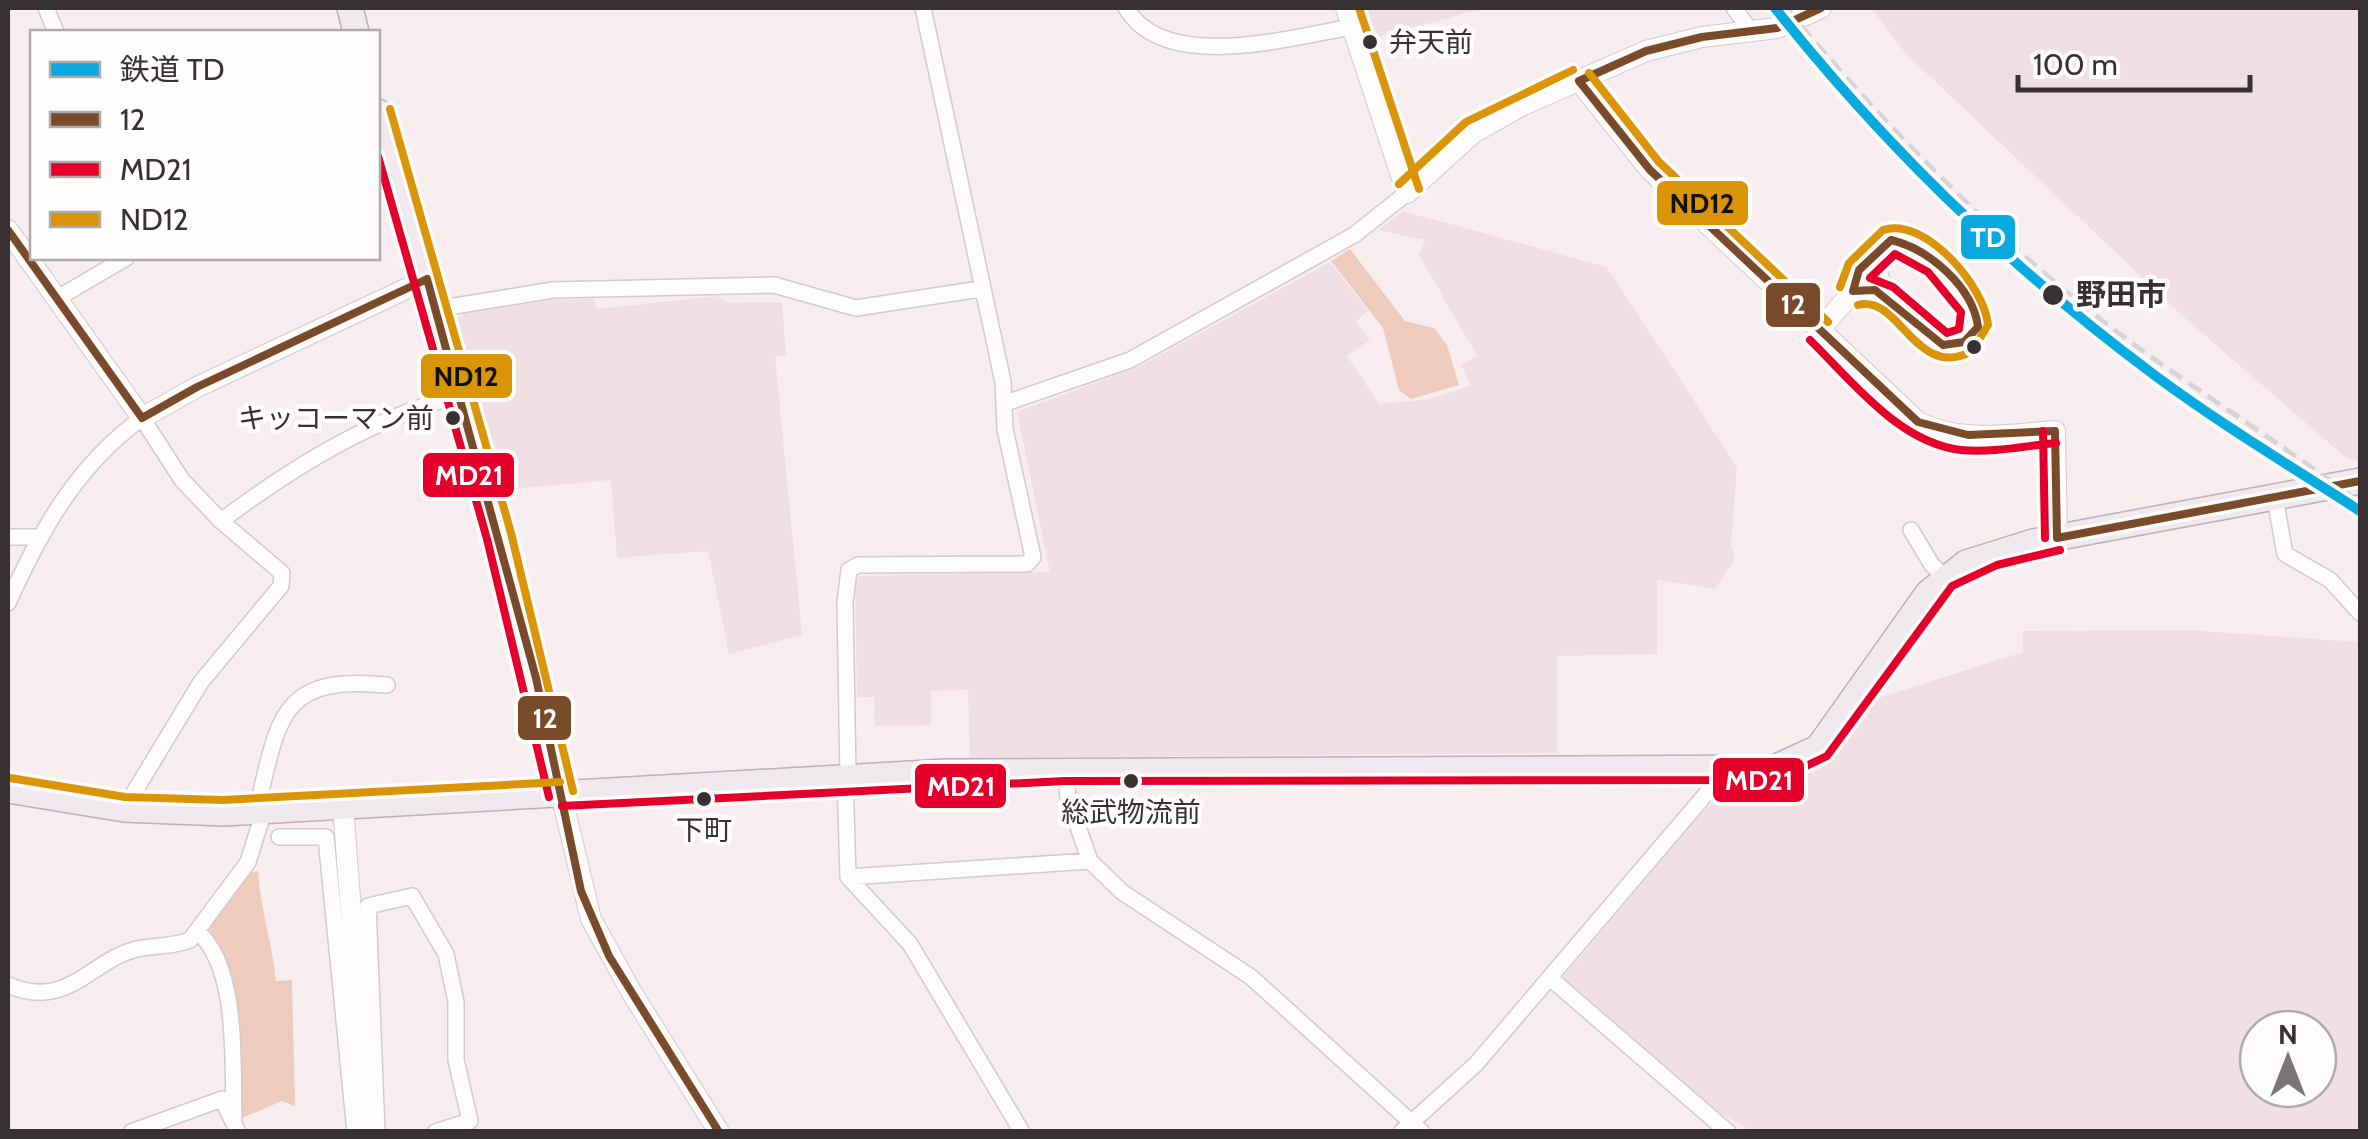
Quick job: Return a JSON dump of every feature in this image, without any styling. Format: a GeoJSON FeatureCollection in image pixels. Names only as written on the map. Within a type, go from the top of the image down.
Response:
{"type":"FeatureCollection","features":[{"type":"Feature","properties":{"kind":"main road"},"geometry":{"type":"LineString","coordinates":[[380,128],[460,395],[536,678],[561,794]]}},
{"type":"Feature","properties":{"kind":"main road"},"geometry":{"type":"LineString","coordinates":[[8,790],[124,809],[260,812],[846,777],[1065,769],[1774,768],[1818,748],[1944,576],[1992,552],[2360,482]]}},
{"type":"Feature","properties":{"kind":"street"},"geometry":{"type":"LineString","coordinates":[[922,8],[1006,403],[1005,429],[1033,558],[1027,564],[858,565],[850,570],[844,602],[848,877],[910,944],[1022,1132]]}},
{"type":"Feature","properties":{"kind":"street"},"geometry":{"type":"LineString","coordinates":[[1126,8],[1133,20],[1154,36],[1224,48],[1349,18],[1408,193]]}},
{"type":"Feature","properties":{"kind":"street"},"geometry":{"type":"LineString","coordinates":[[1734,8],[1751,31]]}},
{"type":"Feature","properties":{"kind":"street"},"geometry":{"type":"LineString","coordinates":[[1006,403],[1130,360],[1354,235],[1474,133],[1580,80],[1657,48],[1776,28],[1821,8]]}},
{"type":"Feature","properties":{"kind":"street"},"geometry":{"type":"LineString","coordinates":[[1580,80],[1650,170],[1918,422],[1962,437],[2055,431],[2057,538]]}},
{"type":"Feature","properties":{"kind":"street"},"geometry":{"type":"LineString","coordinates":[[8,230],[182,480],[221,521],[282,573],[281,586],[201,682],[124,809]]}},
{"type":"Feature","properties":{"kind":"street"},"geometry":{"type":"LineString","coordinates":[[1819,331],[1853,291],[1859,270],[1891,240],[1913,244],[1974,302],[1978,327],[1964,342],[1943,346],[1875,290],[1853,291]]}},
{"type":"Feature","properties":{"kind":"street"},"geometry":{"type":"LineString","coordinates":[[1883,244],[1878,269],[1890,301]]}},
{"type":"Feature","properties":{"kind":"street"},"geometry":{"type":"LineString","coordinates":[[56,299],[123,260]]}},
{"type":"Feature","properties":{"kind":"street"},"geometry":{"type":"LineString","coordinates":[[8,603],[38,537],[94,459],[142,418],[196,386],[427,279]]}},
{"type":"Feature","properties":{"kind":"street"},"geometry":{"type":"LineString","coordinates":[[436,308],[554,290],[774,285],[856,308],[980,290]]}},
{"type":"Feature","properties":{"kind":"street"},"geometry":{"type":"LineString","coordinates":[[221,521],[288,471],[418,406],[460,395]]}},
{"type":"Feature","properties":{"kind":"street"},"geometry":{"type":"LineString","coordinates":[[2275,498],[2286,554],[2330,580],[2360,613]]}},
{"type":"Feature","properties":{"kind":"street"},"geometry":{"type":"LineString","coordinates":[[1911,530],[1932,565],[1944,576]]}},
{"type":"Feature","properties":{"kind":"street"},"geometry":{"type":"LineString","coordinates":[[8,537],[38,537]]}},
{"type":"Feature","properties":{"kind":"street"},"geometry":{"type":"LineString","coordinates":[[8,985],[35,991],[64,987],[135,949],[180,945],[198,932],[248,862],[284,716],[297,699],[308,689],[347,680],[387,685]]}},
{"type":"Feature","properties":{"kind":"street"},"geometry":{"type":"LineString","coordinates":[[1065,769],[1068,798],[1090,861],[1122,892],[1251,978],[1412,1129],[1476,1064],[1729,767]]}},
{"type":"Feature","properties":{"kind":"street"},"geometry":{"type":"LineString","coordinates":[[561,794],[591,919],[632,994],[719,1132]]}},
{"type":"Feature","properties":{"kind":"street"},"geometry":{"type":"LineString","coordinates":[[343,806],[368,1132]]}},
{"type":"Feature","properties":{"kind":"street"},"geometry":{"type":"LineString","coordinates":[[279,837],[326,837],[355,1132]]}},
{"type":"Feature","properties":{"kind":"street"},"geometry":{"type":"LineString","coordinates":[[848,877],[1090,861]]}},
{"type":"Feature","properties":{"kind":"street"},"geometry":{"type":"LineString","coordinates":[[378,1132],[368,906],[412,896],[446,954],[456,1002],[456,1060],[470,1120],[435,1132]]}},
{"type":"Feature","properties":{"kind":"street"},"geometry":{"type":"LineString","coordinates":[[198,932],[210,942],[227,985],[236,1126]]}},
{"type":"Feature","properties":{"kind":"street"},"geometry":{"type":"LineString","coordinates":[[1550,978],[1728,1132]]}},
{"type":"Feature","properties":{"kind":"street"},"geometry":{"type":"LineString","coordinates":[[131,1132],[222,1099],[236,1126]]}},
{"type":"Feature","properties":{"kind":"shaded area"},"geometry":{"type":"Polygon","coordinates":[[[1360,8],[1485,8],[1371,39],[1360,8]]]}},
{"type":"Feature","properties":{"kind":"shaded area"},"geometry":{"type":"Polygon","coordinates":[[[1871,8],[2360,8],[2360,462],[2345,457],[2186,319],[1905,53],[1871,8]]]}},
{"type":"Feature","properties":{"kind":"shaded area"},"geometry":{"type":"Polygon","coordinates":[[[1403,211],[1607,267],[1737,467],[1731,544],[1735,558],[1715,589],[1657,580],[1657,654],[1557,656],[1557,753],[970,758],[968,690],[931,691],[931,725],[875,726],[874,697],[857,697],[855,582],[860,576],[1050,572],[1017,412],[1140,366],[1330,262],[1368,311],[1356,321],[1370,340],[1347,356],[1379,404],[1428,399],[1471,386],[1461,365],[1477,356],[1419,255],[1425,240],[1378,230],[1403,211]]]}},
{"type":"Feature","properties":{"kind":"shaded area"},"geometry":{"type":"Polygon","coordinates":[[[1350,249],[1405,321],[1434,328],[1447,345],[1459,385],[1411,399],[1399,390],[1383,328],[1331,261],[1350,249]]]}},
{"type":"Feature","properties":{"kind":"shaded area"},"geometry":{"type":"Polygon","coordinates":[[[717,296],[729,303],[782,302],[786,355],[775,356],[802,635],[729,654],[708,551],[617,558],[611,480],[503,490],[455,322],[463,313],[553,300],[594,299],[597,309],[717,296]]]}},
{"type":"Feature","properties":{"kind":"shaded area"},"geometry":{"type":"Polygon","coordinates":[[[2188,630],[2360,642],[2360,1131],[1752,1131],[1686,1094],[1563,984],[1562,978],[1704,810],[1722,794],[1805,773],[1831,751],[1863,703],[2023,652],[2023,631],[2188,630]]]}},
{"type":"Feature","properties":{"kind":"shaded area"},"geometry":{"type":"Polygon","coordinates":[[[258,871],[276,981],[292,980],[295,1106],[282,1101],[242,1118],[234,987],[209,928],[251,872],[258,871]]]}},
{"type":"Feature","properties":{"kind":"railway"},"geometry":{"type":"LineString","coordinates":[[1786,8],[1937,174],[2019,251],[2136,346],[2360,503]]}},
{"type":"Feature","properties":{"kind":"rail line","name":"TD"},"geometry":{"type":"LineString","coordinates":[[1775,8],[1907,158],[2053,294],[2182,395],[2360,511]]}},
{"type":"Feature","properties":{"kind":"transit line","name":"ND12"},"geometry":{"type":"LineString","coordinates":[[1359,8],[1419,189]]}},
{"type":"Feature","properties":{"kind":"transit line","name":"12"},"geometry":{"type":"LineString","coordinates":[[1579,81],[1646,51],[1702,37],[1777,28],[1821,8]]}},
{"type":"Feature","properties":{"kind":"transit line","name":"ND12"},"geometry":{"type":"LineString","coordinates":[[1399,184],[1466,122],[1573,70]]}},
{"type":"Feature","properties":{"kind":"transit line","name":"ND12"},"geometry":{"type":"LineString","coordinates":[[1589,73],[1659,162],[1828,322]]}},
{"type":"Feature","properties":{"kind":"transit line","name":"12"},"geometry":{"type":"LineString","coordinates":[[1579,81],[1650,170],[1918,422],[1968,435],[2055,431]]}},
{"type":"Feature","properties":{"kind":"transit line","name":"ND12"},"geometry":{"type":"LineString","coordinates":[[390,109],[511,533],[573,791]]}},
{"type":"Feature","properties":{"kind":"transit line","name":"MD21"},"geometry":{"type":"LineString","coordinates":[[380,163],[487,539],[549,797]]}},
{"type":"Feature","properties":{"kind":"transit line","name":"ND12"},"geometry":{"type":"LineString","coordinates":[[1840,287],[1849,263],[1883,230],[1899,229],[1917,234],[1950,258],[1976,292],[1988,325],[1972,351],[1953,357],[1936,355],[1922,347],[1885,311],[1872,305],[1858,305]]}},
{"type":"Feature","properties":{"kind":"transit line","name":"12"},"geometry":{"type":"LineString","coordinates":[[8,230],[142,418]]}},
{"type":"Feature","properties":{"kind":"transit line","name":"12"},"geometry":{"type":"LineString","coordinates":[[1891,240],[1934,261],[1958,284],[1968,298],[1978,327],[1964,342],[1943,345],[1875,290],[1853,291],[1859,270],[1891,240]]}},
{"type":"Feature","properties":{"kind":"transit line","name":"MD21"},"geometry":{"type":"LineString","coordinates":[[1895,254],[1928,272],[1961,312],[1959,329],[1947,333],[1893,287],[1870,278],[1895,254]]}},
{"type":"Feature","properties":{"kind":"transit line","name":"12"},"geometry":{"type":"LineString","coordinates":[[427,279],[536,678],[581,891],[609,956],[719,1132]]}},
{"type":"Feature","properties":{"kind":"transit line","name":"12"},"geometry":{"type":"LineString","coordinates":[[142,418],[197,387],[427,279]]}},
{"type":"Feature","properties":{"kind":"transit line","name":"MD21"},"geometry":{"type":"LineString","coordinates":[[1810,340],[1878,408],[1917,436],[1938,445],[1985,451],[2056,443]]}},
{"type":"Feature","properties":{"kind":"transit line","name":"MD21"},"geometry":{"type":"LineString","coordinates":[[2043,431],[2045,538]]}},
{"type":"Feature","properties":{"kind":"transit line","name":"12"},"geometry":{"type":"LineString","coordinates":[[2055,431],[2057,538]]}},
{"type":"Feature","properties":{"kind":"transit line","name":"12"},"geometry":{"type":"LineString","coordinates":[[2057,538],[2360,481]]}},
{"type":"Feature","properties":{"kind":"transit line","name":"MD21"},"geometry":{"type":"LineString","coordinates":[[562,806],[1065,781],[1777,780],[1827,756],[1952,586],[1997,565],[2060,550]]}},
{"type":"Feature","properties":{"kind":"transit line","name":"ND12"},"geometry":{"type":"LineString","coordinates":[[10,778],[125,797],[223,800],[560,782]]}},
{"type":"Feature","properties":{"kind":"place","name":"弁天前"},"geometry":{"type":"Point","coordinates":[1370,42]}},
{"type":"Feature","properties":{"kind":"place","name":"野田市"},"geometry":{"type":"Point","coordinates":[2053,295]}},
{"type":"Feature","properties":{"kind":"place","name":"キッコーマン前"},"geometry":{"type":"Point","coordinates":[453,418]}},
{"type":"Feature","properties":{"kind":"place","name":"総武物流前"},"geometry":{"type":"Point","coordinates":[1131,781]}},
{"type":"Feature","properties":{"kind":"place","name":"下町"},"geometry":{"type":"Point","coordinates":[704,799]}}]}
